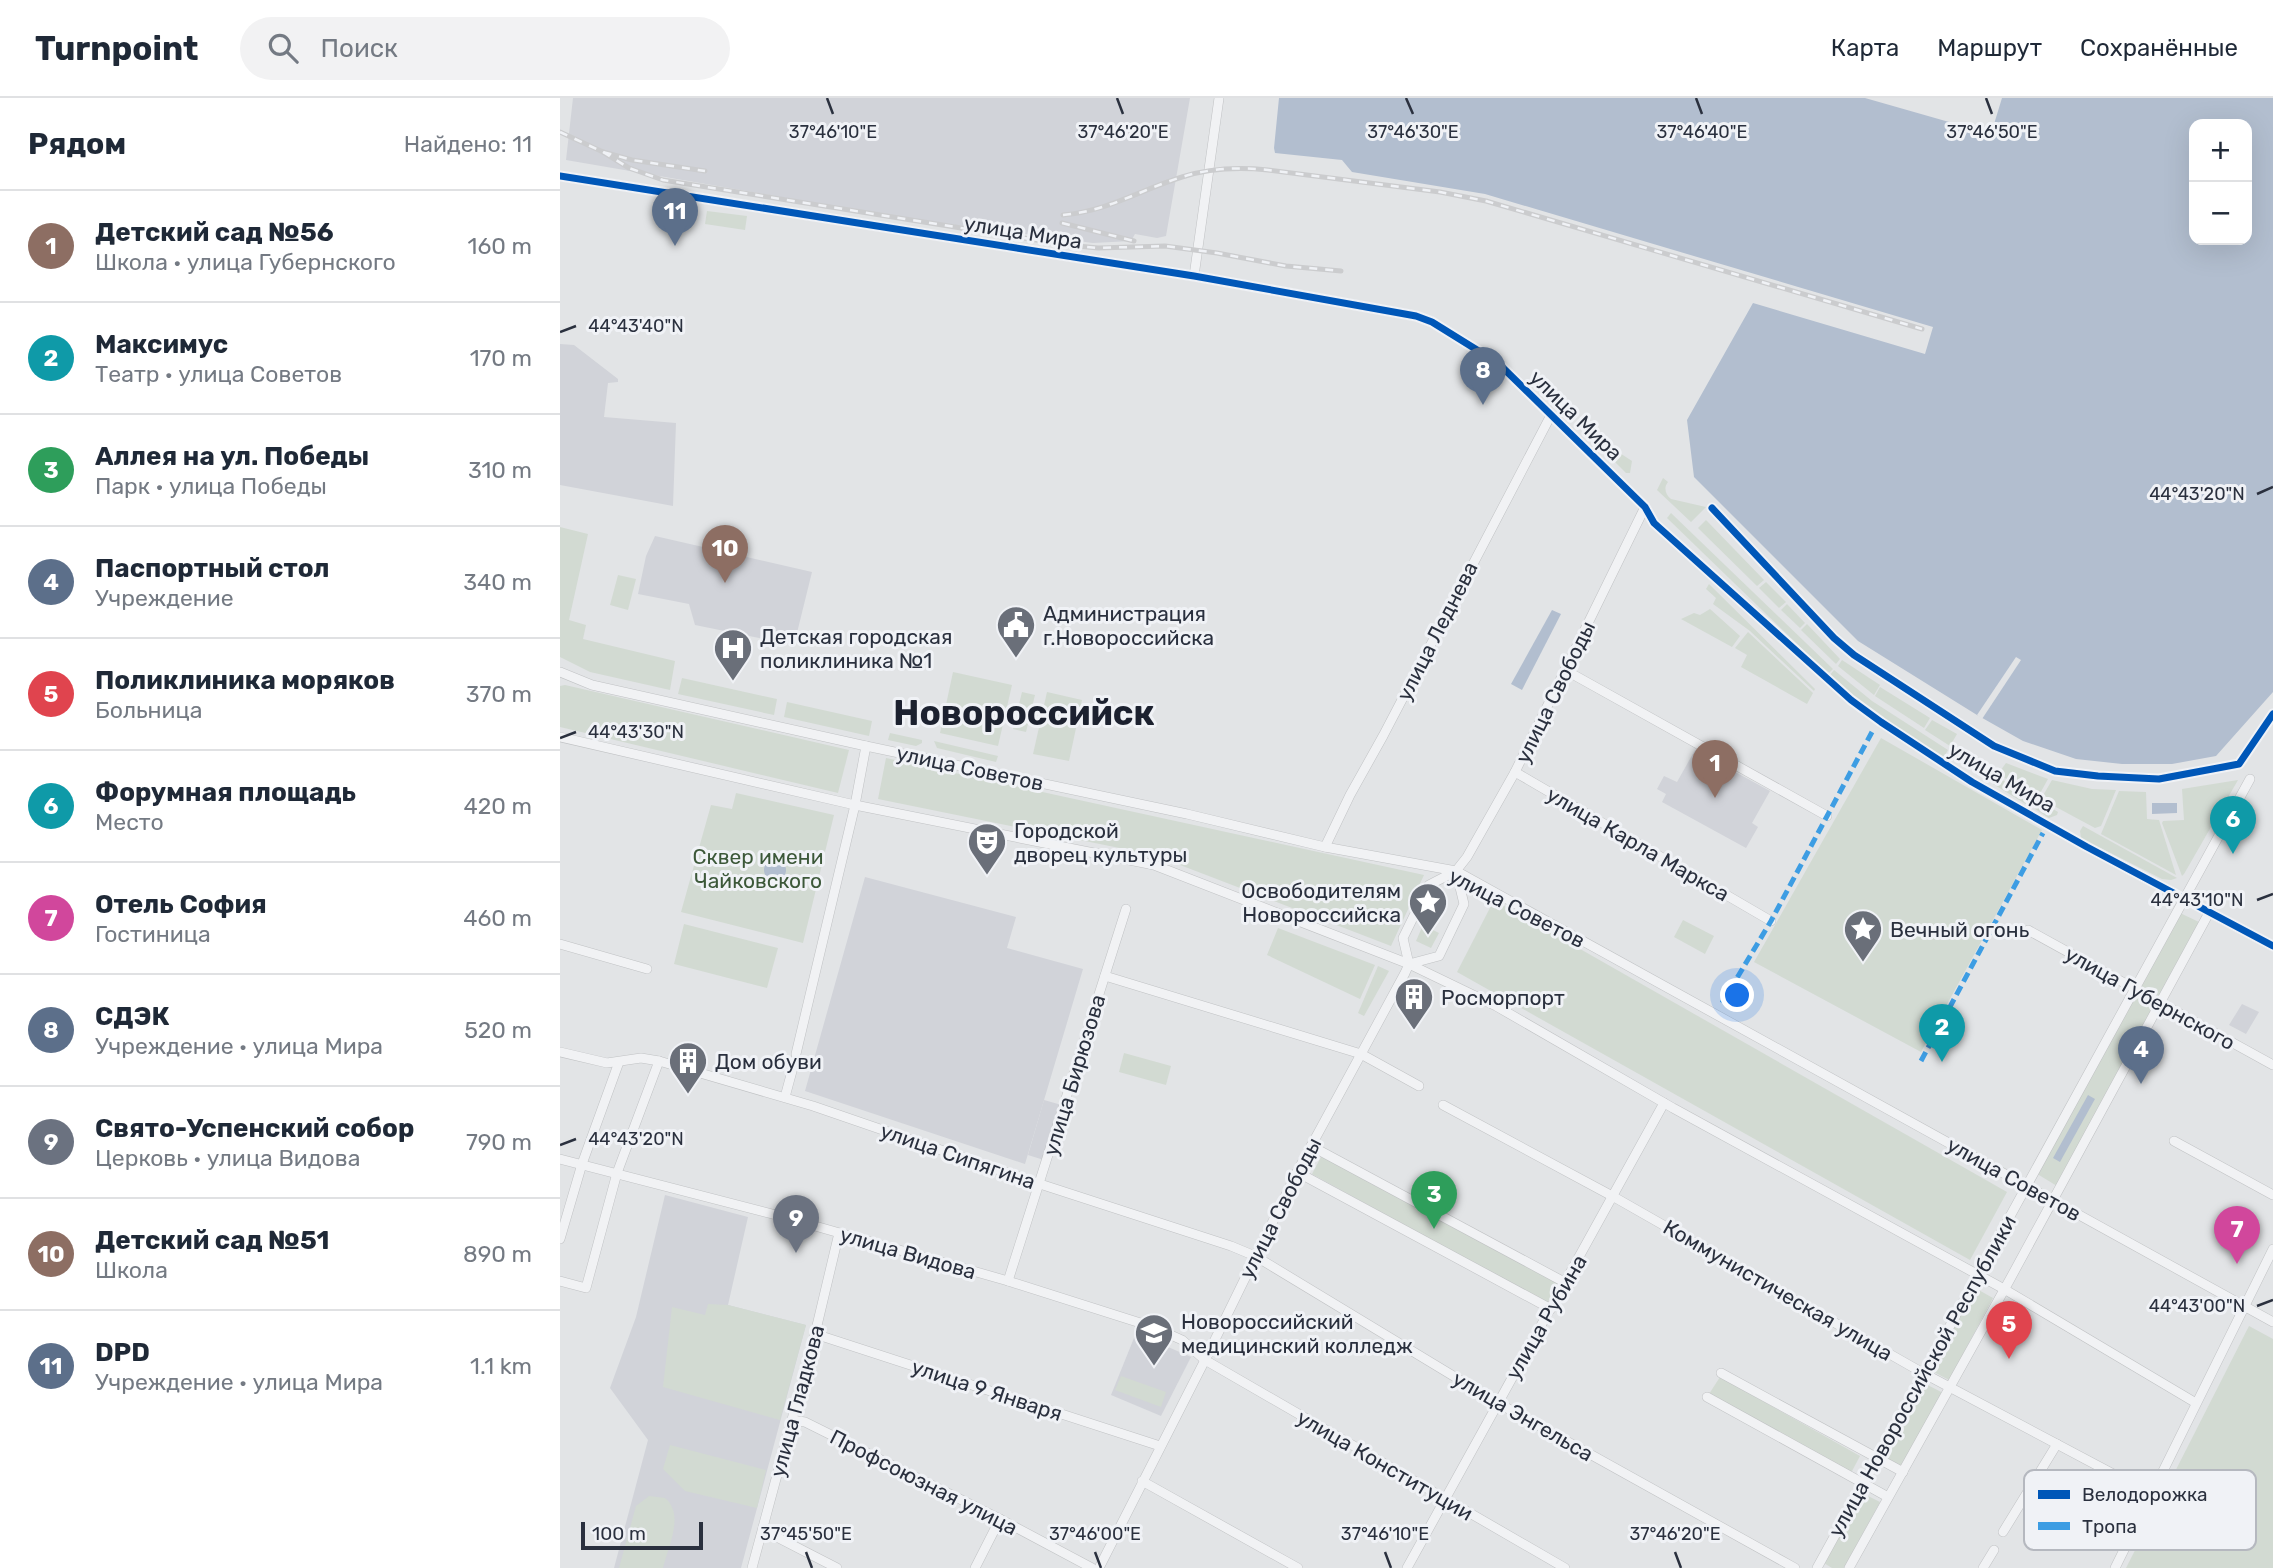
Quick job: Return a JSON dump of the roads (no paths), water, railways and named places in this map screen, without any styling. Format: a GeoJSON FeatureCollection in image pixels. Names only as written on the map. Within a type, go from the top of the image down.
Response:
{"type":"FeatureCollection","features":[{"type":"Feature","properties":{"kind":"street"},"geometry":{"type":"LineString","coordinates":[[1194,276],[1219,98]]}},
{"type":"Feature","properties":{"kind":"street","name":"улица Мира"},"geometry":{"type":"LineString","coordinates":[[560,176],[1194,276],[1416,316],[1432,322],[1498,363],[1645,507],[1654,523],[1852,701],[1972,782],[2273,946]]}},
{"type":"Feature","properties":{"kind":"street","name":"улица Леднева"},"geometry":{"type":"LineString","coordinates":[[1325,847],[1551,415]]}},
{"type":"Feature","properties":{"kind":"street","name":"улица Свободы"},"geometry":{"type":"LineString","coordinates":[[1099,1568],[1297,1171],[1409,964],[1403,937],[1415,911],[1429,884],[1456,871],[1467,857],[1515,772],[1645,507]]}},
{"type":"Feature","properties":{"kind":"street"},"geometry":{"type":"LineString","coordinates":[[1565,670],[1827,816]]}},
{"type":"Feature","properties":{"kind":"street","name":"улица Советов"},"geometry":{"type":"LineString","coordinates":[[560,673],[592,685],[866,746],[1187,814],[1325,847],[1456,871],[2273,1322]]}},
{"type":"Feature","properties":{"kind":"street"},"geometry":{"type":"LineString","coordinates":[[560,737],[855,805],[1154,864],[1409,964],[1496,1006],[1664,1103],[2004,1289],[2196,1403]]}},
{"type":"Feature","properties":{"kind":"street"},"geometry":{"type":"LineString","coordinates":[[785,1097],[855,805],[866,746]]}},
{"type":"Feature","properties":{"kind":"street","name":"улица Карла Маркса"},"geometry":{"type":"LineString","coordinates":[[1515,772],[1771,921]]}},
{"type":"Feature","properties":{"kind":"street","name":"улица Новороссийской Республики"},"geometry":{"type":"LineString","coordinates":[[1817,1568],[2250,779]]}},
{"type":"Feature","properties":{"kind":"street"},"geometry":{"type":"LineString","coordinates":[[1409,964],[1439,956],[1464,904],[1456,871]]}},
{"type":"Feature","properties":{"kind":"street","name":"улица Бирюзова"},"geometry":{"type":"LineString","coordinates":[[1009,1281],[1126,909]]}},
{"type":"Feature","properties":{"kind":"street","name":"улица Новороссийской Республики"},"geometry":{"type":"LineString","coordinates":[[1849,1568],[2210,911]]}},
{"type":"Feature","properties":{"kind":"street","name":"улица Губернского"},"geometry":{"type":"LineString","coordinates":[[2028,930],[2273,1066]]}},
{"type":"Feature","properties":{"kind":"street"},"geometry":{"type":"LineString","coordinates":[[560,944],[647,969]]}},
{"type":"Feature","properties":{"kind":"street"},"geometry":{"type":"LineString","coordinates":[[1105,976],[1361,1054],[1419,1086]]}},
{"type":"Feature","properties":{"kind":"street"},"geometry":{"type":"LineString","coordinates":[[560,1052],[607,1063],[641,1058],[659,1061],[617,1173],[586,1289],[560,1281]]}},
{"type":"Feature","properties":{"kind":"street","name":"улица Сипягина"},"geometry":{"type":"LineString","coordinates":[[659,1061],[785,1097],[1255,1256]]}},
{"type":"Feature","properties":{"kind":"street"},"geometry":{"type":"LineString","coordinates":[[560,1239],[582,1164],[619,1062]]}},
{"type":"Feature","properties":{"kind":"street","name":"улица Рубина"},"geometry":{"type":"LineString","coordinates":[[1407,1568],[1664,1103]]}},
{"type":"Feature","properties":{"kind":"street","name":"Коммунистическая улица"},"geometry":{"type":"LineString","coordinates":[[1443,1105],[1614,1197],[1923,1373],[2106,1470]]}},
{"type":"Feature","properties":{"kind":"street"},"geometry":{"type":"LineString","coordinates":[[2175,1141],[2273,1195]]}},
{"type":"Feature","properties":{"kind":"street"},"geometry":{"type":"LineString","coordinates":[[1311,1146],[1566,1283]]}},
{"type":"Feature","properties":{"kind":"street","name":"улица Видова"},"geometry":{"type":"LineString","coordinates":[[560,1159],[1009,1281],[1153,1327],[1182,1340],[1205,1360]]}},
{"type":"Feature","properties":{"kind":"street"},"geometry":{"type":"LineString","coordinates":[[1297,1171],[1551,1309]]}},
{"type":"Feature","properties":{"kind":"street","name":"улица Гладкова"},"geometry":{"type":"LineString","coordinates":[[752,1568],[815,1334],[839,1233]]}},
{"type":"Feature","properties":{"kind":"street"},"geometry":{"type":"LineString","coordinates":[[2163,1470],[2273,1249]]}},
{"type":"Feature","properties":{"kind":"street","name":"улица Энгельса"},"geometry":{"type":"LineString","coordinates":[[1255,1256],[1498,1403],[1795,1568]]}},
{"type":"Feature","properties":{"kind":"street","name":"улица 9 Января"},"geometry":{"type":"LineString","coordinates":[[815,1334],[1160,1446]]}},
{"type":"Feature","properties":{"kind":"street","name":"улица Конституции"},"geometry":{"type":"LineString","coordinates":[[1205,1360],[1565,1568]]}},
{"type":"Feature","properties":{"kind":"street"},"geometry":{"type":"LineString","coordinates":[[1721,1373],[1903,1472]]}},
{"type":"Feature","properties":{"kind":"street"},"geometry":{"type":"LineString","coordinates":[[1707,1397],[1888,1497]]}},
{"type":"Feature","properties":{"kind":"street","name":"Профсоюзная улица"},"geometry":{"type":"LineString","coordinates":[[792,1420],[804,1422],[1093,1568]]}},
{"type":"Feature","properties":{"kind":"street"},"geometry":{"type":"LineString","coordinates":[[2041,1470],[2057,1444]]}},
{"type":"Feature","properties":{"kind":"street"},"geometry":{"type":"LineString","coordinates":[[1142,1481],[1298,1568]]}},
{"type":"Feature","properties":{"kind":"street"},"geometry":{"type":"LineString","coordinates":[[2003,1532],[2024,1498]]}},
{"type":"Feature","properties":{"kind":"street"},"geometry":{"type":"LineString","coordinates":[[975,1568],[1000,1519]]}},
{"type":"Feature","properties":{"kind":"street"},"geometry":{"type":"LineString","coordinates":[[763,1530],[837,1568]]}},
{"type":"Feature","properties":{"kind":"street"},"geometry":{"type":"LineString","coordinates":[[1983,1568],[1994,1550]]}},
{"type":"Feature","properties":{"kind":"street"},"geometry":{"type":"LineString","coordinates":[[2115,1568],[2124,1550]]}},
{"type":"Feature","properties":{"kind":"water"},"geometry":{"type":"Polygon","coordinates":[[[1279,98],[1865,98],[1991,134],[2002,98],[2273,98],[2273,692],[2216,756],[2172,764],[2122,764],[2076,759],[2023,741],[1858,641],[1694,477],[1687,420],[1753,303],[1925,354],[1933,327],[1485,194],[1352,172],[1342,160],[1275,153],[1279,98]]]}},
{"type":"Feature","properties":{"kind":"water"},"geometry":{"type":"Polygon","coordinates":[[[1552,610],[1561,614],[1522,690],[1511,684],[1552,610]]]}},
{"type":"Feature","properties":{"kind":"water"},"geometry":{"type":"Polygon","coordinates":[[[2152,803],[2177,803],[2177,813],[2152,814],[2152,803]]]}},
{"type":"Feature","properties":{"kind":"water"},"geometry":{"type":"Polygon","coordinates":[[[775,859],[783,862],[786,870],[783,878],[775,881],[767,878],[764,870],[767,862],[775,859]]]}},
{"type":"Feature","properties":{"kind":"water"},"geometry":{"type":"Polygon","coordinates":[[[2088,1095],[2095,1099],[2060,1162],[2053,1158],[2088,1095]]]}},
{"type":"Feature","properties":{"kind":"railway"},"geometry":{"type":"LineString","coordinates":[[560,132],[603,152],[632,160],[705,171]]}},
{"type":"Feature","properties":{"kind":"railway"},"geometry":{"type":"LineString","coordinates":[[603,152],[629,168],[663,180],[1067,245],[1098,248],[1165,246],[1286,266],[1341,271]]}},
{"type":"Feature","properties":{"kind":"railway"},"geometry":{"type":"LineString","coordinates":[[1063,215],[1109,205],[1193,174],[1225,169],[1268,170],[1440,192],[1486,201],[1922,329]]}},
{"type":"Feature","properties":{"kind":"railway"},"geometry":{"type":"LineString","coordinates":[[1062,223],[1134,241]]}},
{"type":"Feature","properties":{"kind":"place","name":"DPD"},"geometry":{"type":"Point","coordinates":[675,246]}},
{"type":"Feature","properties":{"kind":"place","name":"СДЭК"},"geometry":{"type":"Point","coordinates":[1483,405]}},
{"type":"Feature","properties":{"kind":"place","name":"Детский сад №51"},"geometry":{"type":"Point","coordinates":[725,583]}},
{"type":"Feature","properties":{"kind":"place","name":"Администрация г.Новороссийска"},"geometry":{"type":"Point","coordinates":[1016,659]}},
{"type":"Feature","properties":{"kind":"place","name":"Детская городская поликлиника №1"},"geometry":{"type":"Point","coordinates":[733,682]}},
{"type":"Feature","properties":{"kind":"place","name":"Детский сад №56"},"geometry":{"type":"Point","coordinates":[1715,798]}},
{"type":"Feature","properties":{"kind":"place","name":"Форумная площадь"},"geometry":{"type":"Point","coordinates":[2233,854]}},
{"type":"Feature","properties":{"kind":"place","name":"Городской дворец культуры"},"geometry":{"type":"Point","coordinates":[987,876]}},
{"type":"Feature","properties":{"kind":"place","name":"Освободителям Новороссийска"},"geometry":{"type":"Point","coordinates":[1428,936]}},
{"type":"Feature","properties":{"kind":"place","name":"Вечный огонь"},"geometry":{"type":"Point","coordinates":[1863,963]}},
{"type":"Feature","properties":{"kind":"place","name":"Росморпорт"},"geometry":{"type":"Point","coordinates":[1414,1031]}},
{"type":"Feature","properties":{"kind":"place","name":"Максимус"},"geometry":{"type":"Point","coordinates":[1942,1062]}},
{"type":"Feature","properties":{"kind":"place","name":"Паспортный стол"},"geometry":{"type":"Point","coordinates":[2141,1084]}},
{"type":"Feature","properties":{"kind":"place","name":"Дом обуви"},"geometry":{"type":"Point","coordinates":[688,1095]}},
{"type":"Feature","properties":{"kind":"place","name":"Аллея на ул. Победы"},"geometry":{"type":"Point","coordinates":[1434,1229]}},
{"type":"Feature","properties":{"kind":"place","name":"Свято-Успенский собор"},"geometry":{"type":"Point","coordinates":[796,1253]}},
{"type":"Feature","properties":{"kind":"place","name":"Отель София"},"geometry":{"type":"Point","coordinates":[2237,1264]}},
{"type":"Feature","properties":{"kind":"place","name":"Поликлиника моряков"},"geometry":{"type":"Point","coordinates":[2009,1359]}},
{"type":"Feature","properties":{"kind":"place","name":"Новороссийский медицинский колледж"},"geometry":{"type":"Point","coordinates":[1154,1367]}},
{"type":"Feature","properties":{"kind":"district","name":"Новороссийск"},"geometry":{"type":"Point","coordinates":[1024,713]}},
{"type":"Feature","properties":{"kind":"park label","name":"Сквер имени Чайковского"},"geometry":{"type":"Point","coordinates":[758,868]}}]}
